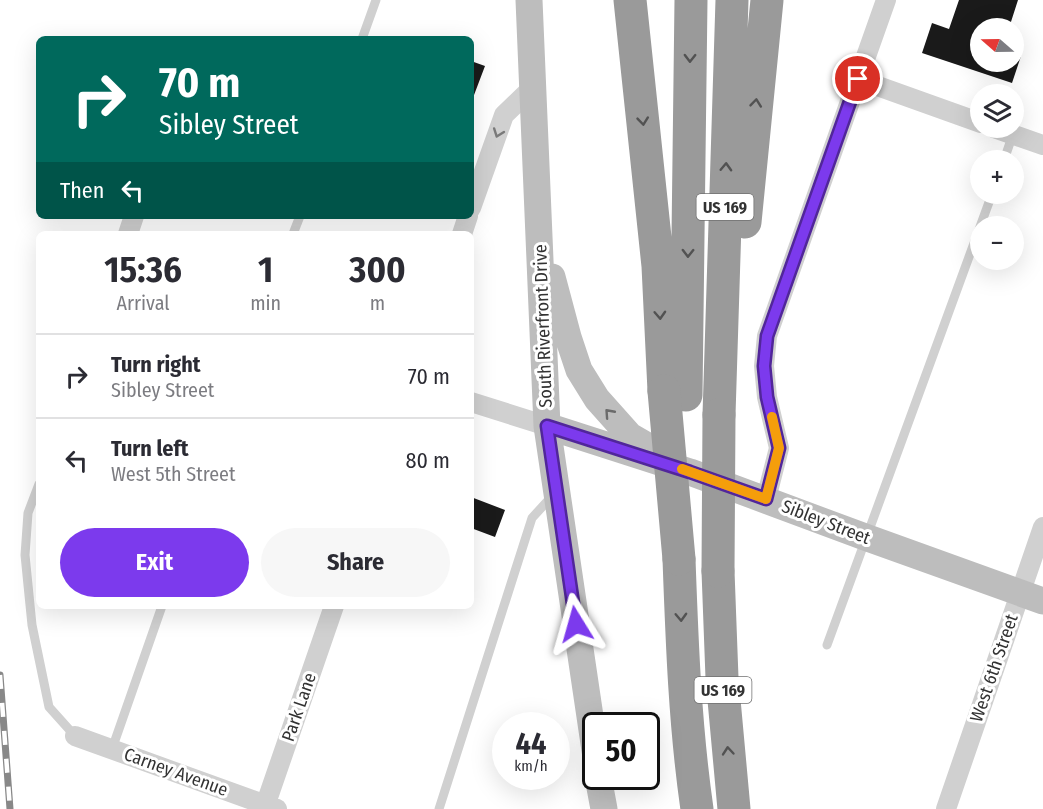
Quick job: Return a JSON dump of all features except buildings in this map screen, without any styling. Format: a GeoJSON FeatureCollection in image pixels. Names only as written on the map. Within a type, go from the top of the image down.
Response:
{"type":"FeatureCollection","features":[{"type":"Feature","properties":{"kind":"highway"},"geometry":{"type":"LineString","coordinates":[[630,0],[658,266],[675,393]]}},
{"type":"Feature","properties":{"kind":"highway","name":"US 169"},"geometry":{"type":"LineString","coordinates":[[691,0],[675,393],[684,670],[691,770],[697,809]]}},
{"type":"Feature","properties":{"kind":"highway","name":"US 169"},"geometry":{"type":"LineString","coordinates":[[732,0],[719,402],[718,571],[722,678],[734,809]]}},
{"type":"Feature","properties":{"kind":"highway"},"geometry":{"type":"LineString","coordinates":[[719,402],[738,286],[767,0]]}},
{"type":"Feature","properties":{"kind":"main road","name":"South Riverfront Drive"},"geometry":{"type":"LineString","coordinates":[[530,0],[547,426],[589,712]]}},
{"type":"Feature","properties":{"kind":"main road"},"geometry":{"type":"LineString","coordinates":[[539,226],[571,348],[579,370],[597,399],[630,436],[690,472]]}},
{"type":"Feature","properties":{"kind":"main road","name":"Sibley Street"},"geometry":{"type":"LineString","coordinates":[[547,426],[690,472],[1031,597]]}},
{"type":"Feature","properties":{"kind":"main road"},"geometry":{"type":"LineString","coordinates":[[600,790],[604,809]]}},
{"type":"Feature","properties":{"kind":"street"},"geometry":{"type":"LineString","coordinates":[[766,499],[779,448],[767,397],[764,366],[767,336],[886,0]]}},
{"type":"Feature","properties":{"kind":"street"},"geometry":{"type":"LineString","coordinates":[[858,79],[970,119]]}},
{"type":"Feature","properties":{"kind":"street"},"geometry":{"type":"LineString","coordinates":[[474,200],[504,115],[532,88]]}},
{"type":"Feature","properties":{"kind":"street"},"geometry":{"type":"LineString","coordinates":[[1024,138],[1043,145]]}},
{"type":"Feature","properties":{"kind":"street","name":"Sibley Street"},"geometry":{"type":"LineString","coordinates":[[474,403],[547,426]]}},
{"type":"Feature","properties":{"kind":"street","name":"West 6th Street"},"geometry":{"type":"LineString","coordinates":[[946,809],[1031,597],[1043,527]]}},
{"type":"Feature","properties":{"kind":"street","name":"Park Lane"},"geometry":{"type":"LineString","coordinates":[[269,808],[333,609]]}},
{"type":"Feature","properties":{"kind":"street","name":"Carney Avenue"},"geometry":{"type":"LineString","coordinates":[[75,736],[269,808]]}},
{"type":"Feature","properties":{"kind":"lane"},"geometry":{"type":"LineString","coordinates":[[363,36],[376,0]]}},
{"type":"Feature","properties":{"kind":"lane"},"geometry":{"type":"LineString","coordinates":[[827,645],[988,204]]}},
{"type":"Feature","properties":{"kind":"lane"},"geometry":{"type":"LineString","coordinates":[[439,809],[532,518],[557,490]]}},
{"type":"Feature","properties":{"kind":"lane"},"geometry":{"type":"LineString","coordinates":[[36,492],[28,513],[25,555],[32,626],[49,707],[75,736]]}},
{"type":"Feature","properties":{"kind":"lane"},"geometry":{"type":"LineString","coordinates":[[112,749],[161,609]]}},
{"type":"Feature","properties":{"kind":"railway"},"geometry":{"type":"LineString","coordinates":[[0,675],[10,809]]}},
{"type":"Feature","properties":{"kind":"slow traffic"},"geometry":{"type":"LineString","coordinates":[[682,469],[766,499],[779,448],[772,417]]}},
{"type":"Feature","properties":{"kind":"route"},"geometry":{"type":"LineString","coordinates":[[576,624],[547,426],[766,499],[779,448],[767,397],[764,366],[767,336],[858,79]]}}]}
